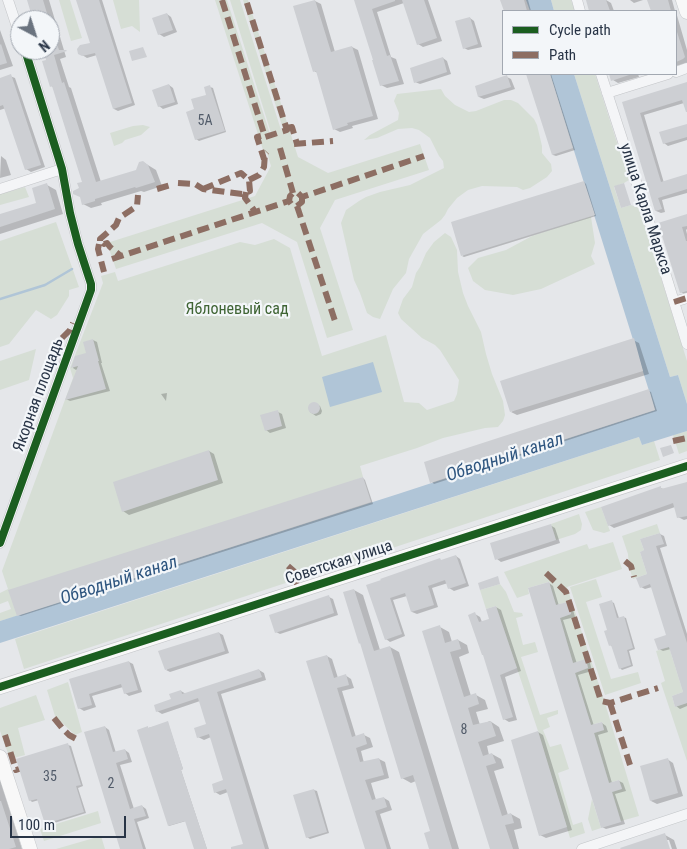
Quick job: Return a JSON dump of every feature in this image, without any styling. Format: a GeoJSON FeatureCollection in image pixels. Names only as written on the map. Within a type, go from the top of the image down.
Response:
{"type":"FeatureCollection","features":[{"type":"Feature","properties":{"kind":"street"},"geometry":{"type":"LineString","coordinates":[[683,0],[687,12]]}},
{"type":"Feature","properties":{"kind":"street"},"geometry":{"type":"LineString","coordinates":[[0,189],[62,169],[28,60]]}},
{"type":"Feature","properties":{"kind":"street","name":"улица Карла Маркса"},"geometry":{"type":"LineString","coordinates":[[601,75],[687,344]]}},
{"type":"Feature","properties":{"kind":"street"},"geometry":{"type":"LineString","coordinates":[[607,93],[665,75]]}},
{"type":"Feature","properties":{"kind":"street","name":"Якорная площадь"},"geometry":{"type":"LineString","coordinates":[[0,543],[88,302],[92,284],[78,244],[62,169]]}},
{"type":"Feature","properties":{"kind":"street"},"geometry":{"type":"LineString","coordinates":[[674,302],[687,298]]}},
{"type":"Feature","properties":{"kind":"street","name":"Советская улица"},"geometry":{"type":"LineString","coordinates":[[0,687],[687,466]]}},
{"type":"Feature","properties":{"kind":"street"},"geometry":{"type":"LineString","coordinates":[[0,757],[30,849]]}},
{"type":"Feature","properties":{"kind":"street"},"geometry":{"type":"LineString","coordinates":[[582,849],[687,814]]}},
{"type":"Feature","properties":{"kind":"green space"},"geometry":{"type":"Polygon","coordinates":[[[59,0],[70,0],[82,38],[71,41],[59,0]]]}},
{"type":"Feature","properties":{"kind":"green space"},"geometry":{"type":"Polygon","coordinates":[[[113,0],[139,0],[140,32],[132,26],[121,29],[113,0]]]}},
{"type":"Feature","properties":{"kind":"green space"},"geometry":{"type":"Polygon","coordinates":[[[215,0],[227,0],[270,134],[230,0],[240,0],[281,130],[283,129],[243,0],[248,0],[298,157],[328,173],[420,144],[429,170],[335,200],[320,228],[353,330],[327,338],[297,242],[262,223],[116,269],[107,243],[255,196],[271,166],[267,153],[264,153],[215,0]]]}},
{"type":"Feature","properties":{"kind":"green space"},"geometry":{"type":"Polygon","coordinates":[[[551,0],[571,0],[575,10],[554,10],[551,0]]]}},
{"type":"Feature","properties":{"kind":"green space"},"geometry":{"type":"Polygon","coordinates":[[[574,75],[595,75],[629,180],[614,187],[621,208],[631,205],[639,208],[687,361],[687,404],[678,375],[670,377],[574,75]]]}},
{"type":"Feature","properties":{"kind":"green space"},"geometry":{"type":"Polygon","coordinates":[[[441,89],[445,96],[455,105],[469,112],[504,100],[518,103],[534,119],[537,125],[542,153],[551,164],[552,171],[547,177],[530,188],[523,190],[517,187],[482,186],[468,190],[457,198],[441,220],[423,234],[409,259],[406,273],[393,289],[380,319],[367,313],[354,280],[341,223],[346,210],[366,197],[410,185],[444,168],[443,161],[430,138],[419,130],[412,128],[398,129],[377,138],[364,140],[398,120],[399,113],[394,101],[397,94],[441,89]]]}},
{"type":"Feature","properties":{"kind":"green space"},"geometry":{"type":"Polygon","coordinates":[[[143,125],[150,127],[141,135],[114,146],[110,133],[143,125]]]}},
{"type":"Feature","properties":{"kind":"green space"},"geometry":{"type":"Polygon","coordinates":[[[25,187],[29,197],[0,205],[0,194],[25,187]]]}},
{"type":"Feature","properties":{"kind":"green space"},"geometry":{"type":"Polygon","coordinates":[[[591,217],[595,243],[591,256],[595,264],[541,289],[513,295],[485,290],[473,281],[468,268],[478,258],[506,250],[532,236],[591,217]]]}},
{"type":"Feature","properties":{"kind":"green space"},"geometry":{"type":"Polygon","coordinates":[[[56,222],[79,287],[69,290],[69,296],[57,315],[51,319],[36,310],[9,344],[0,347],[0,241],[56,222]]]}},
{"type":"Feature","properties":{"kind":"green space","name":"Яблоневый сад"},"geometry":{"type":"Polygon","coordinates":[[[445,233],[451,237],[457,250],[458,272],[463,293],[481,332],[492,374],[503,401],[505,415],[498,427],[485,428],[443,438],[360,466],[363,477],[17,616],[0,621],[0,613],[11,609],[8,601],[0,604],[0,593],[8,589],[2,571],[73,378],[70,368],[103,283],[101,276],[115,272],[118,281],[240,242],[255,245],[274,239],[290,248],[322,356],[386,335],[404,402],[419,403],[427,410],[454,401],[459,380],[440,350],[422,338],[401,319],[398,313],[403,299],[412,287],[416,273],[426,253],[434,242],[445,233]]]}},
{"type":"Feature","properties":{"kind":"green space"},"geometry":{"type":"Polygon","coordinates":[[[36,349],[29,380],[0,390],[0,361],[36,349]]]}},
{"type":"Feature","properties":{"kind":"green space"},"geometry":{"type":"Polygon","coordinates":[[[687,431],[687,451],[679,454],[673,435],[687,431]]]}},
{"type":"Feature","properties":{"kind":"green space"},"geometry":{"type":"Polygon","coordinates":[[[639,437],[642,445],[654,441],[660,460],[24,669],[15,639],[639,437]]]}},
{"type":"Feature","properties":{"kind":"green space"},"geometry":{"type":"Polygon","coordinates":[[[601,507],[610,531],[604,533],[593,530],[585,512],[601,507]]]}},
{"type":"Feature","properties":{"kind":"green space"},"geometry":{"type":"Polygon","coordinates":[[[579,514],[582,524],[581,530],[556,540],[551,524],[579,514]]]}},
{"type":"Feature","properties":{"kind":"green space"},"geometry":{"type":"Polygon","coordinates":[[[657,524],[660,533],[640,539],[644,550],[640,552],[647,574],[633,579],[622,536],[657,524]]]}},
{"type":"Feature","properties":{"kind":"green space"},"geometry":{"type":"Polygon","coordinates":[[[613,542],[622,569],[567,587],[639,816],[621,821],[612,792],[622,788],[619,780],[609,783],[594,733],[604,730],[602,722],[591,725],[575,673],[588,668],[586,660],[573,663],[560,618],[571,614],[568,602],[556,605],[549,582],[528,588],[529,594],[517,598],[504,572],[587,544],[589,549],[613,542]]]}},
{"type":"Feature","properties":{"kind":"green space"},"geometry":{"type":"Polygon","coordinates":[[[596,579],[602,597],[586,602],[611,679],[638,672],[641,683],[605,695],[570,587],[596,579]]]}},
{"type":"Feature","properties":{"kind":"green space"},"geometry":{"type":"Polygon","coordinates":[[[500,584],[506,592],[514,612],[522,613],[523,616],[516,618],[523,645],[535,642],[538,652],[521,657],[540,715],[558,710],[558,714],[547,718],[550,727],[543,730],[550,747],[561,744],[569,769],[558,773],[573,825],[582,822],[585,833],[570,838],[538,731],[496,606],[486,609],[480,590],[500,584]]]}},
{"type":"Feature","properties":{"kind":"green space"},"geometry":{"type":"Polygon","coordinates":[[[669,647],[683,692],[672,696],[675,707],[687,703],[687,761],[661,683],[665,681],[656,651],[669,647]]]}},
{"type":"Feature","properties":{"kind":"green space"},"geometry":{"type":"Polygon","coordinates":[[[68,682],[82,732],[75,735],[55,716],[47,690],[68,682]]]}},
{"type":"Feature","properties":{"kind":"green space"},"geometry":{"type":"Polygon","coordinates":[[[36,695],[45,720],[18,728],[25,755],[10,759],[0,731],[0,708],[36,695]]]}},
{"type":"Feature","properties":{"kind":"green space"},"geometry":{"type":"Polygon","coordinates":[[[592,799],[601,828],[592,831],[588,819],[592,799]]]}},
{"type":"Feature","properties":{"kind":"green space"},"geometry":{"type":"Polygon","coordinates":[[[98,811],[101,823],[44,841],[40,829],[98,811]]]}},
{"type":"Feature","properties":{"kind":"green space"},"geometry":{"type":"Polygon","coordinates":[[[101,836],[105,849],[56,849],[101,836]]]}},
{"type":"Feature","properties":{"kind":"water"},"geometry":{"type":"Polygon","coordinates":[[[526,0],[551,0],[554,10],[530,10],[526,0]]]}},
{"type":"Feature","properties":{"kind":"water"},"geometry":{"type":"Polygon","coordinates":[[[550,75],[574,75],[670,377],[678,375],[687,404],[687,431],[642,445],[639,437],[0,643],[0,621],[655,410],[550,75]]]}},
{"type":"Feature","properties":{"kind":"water"},"geometry":{"type":"Polygon","coordinates":[[[373,362],[382,392],[330,407],[322,377],[373,362]]]}},
{"type":"Feature","properties":{"kind":"building"},"geometry":{"type":"Polygon","coordinates":[[[27,0],[43,0],[46,10],[30,10],[27,0]]]}},
{"type":"Feature","properties":{"kind":"building"},"geometry":{"type":"Polygon","coordinates":[[[76,0],[99,0],[132,103],[113,109],[95,53],[82,56],[78,54],[77,49],[80,45],[90,43],[76,0]]]}},
{"type":"Feature","properties":{"kind":"building"},"geometry":{"type":"Polygon","coordinates":[[[315,0],[331,52],[352,46],[373,116],[347,123],[348,125],[333,130],[316,71],[313,72],[293,6],[315,0]]]}},
{"type":"Feature","properties":{"kind":"building"},"geometry":{"type":"Polygon","coordinates":[[[354,0],[395,0],[372,9],[387,56],[390,55],[399,81],[380,86],[354,0]]]}},
{"type":"Feature","properties":{"kind":"building"},"geometry":{"type":"Polygon","coordinates":[[[402,0],[424,0],[437,38],[417,45],[402,0]]]}},
{"type":"Feature","properties":{"kind":"building"},"geometry":{"type":"Polygon","coordinates":[[[500,0],[524,0],[527,10],[504,10],[500,0]]]}},
{"type":"Feature","properties":{"kind":"building"},"geometry":{"type":"Polygon","coordinates":[[[586,0],[606,0],[610,10],[589,10],[586,0]]]}},
{"type":"Feature","properties":{"kind":"building"},"geometry":{"type":"Polygon","coordinates":[[[647,0],[668,0],[671,10],[651,10],[647,0]]]}},
{"type":"Feature","properties":{"kind":"building"},"geometry":{"type":"Polygon","coordinates":[[[167,13],[173,30],[158,35],[152,18],[167,13]]]}},
{"type":"Feature","properties":{"kind":"building"},"geometry":{"type":"Polygon","coordinates":[[[470,17],[478,44],[463,49],[455,21],[470,17]]]}},
{"type":"Feature","properties":{"kind":"building"},"geometry":{"type":"Polygon","coordinates":[[[677,32],[685,57],[677,62],[677,32]]]}},
{"type":"Feature","properties":{"kind":"building"},"geometry":{"type":"Polygon","coordinates":[[[0,45],[7,63],[0,65],[0,45]]]}},
{"type":"Feature","properties":{"kind":"building"},"geometry":{"type":"Polygon","coordinates":[[[143,47],[147,57],[132,61],[129,51],[143,47]]]}},
{"type":"Feature","properties":{"kind":"building"},"geometry":{"type":"Polygon","coordinates":[[[443,57],[447,72],[414,83],[410,68],[443,57]]]}},
{"type":"Feature","properties":{"kind":"building"},"geometry":{"type":"Polygon","coordinates":[[[55,60],[96,182],[136,170],[139,162],[143,161],[148,165],[155,182],[95,199],[95,201],[82,205],[80,197],[73,194],[73,191],[79,188],[77,183],[82,182],[52,86],[50,87],[42,61],[55,60]]]}},
{"type":"Feature","properties":{"kind":"building"},"geometry":{"type":"Polygon","coordinates":[[[11,74],[41,165],[25,170],[3,105],[0,106],[0,78],[11,74]]]}},
{"type":"Feature","properties":{"kind":"building"},"geometry":{"type":"Polygon","coordinates":[[[507,75],[511,87],[478,97],[475,86],[507,75]]]}},
{"type":"Feature","properties":{"kind":"building"},"geometry":{"type":"Polygon","coordinates":[[[526,75],[550,75],[573,148],[552,155],[526,75]]]}},
{"type":"Feature","properties":{"kind":"building"},"geometry":{"type":"Polygon","coordinates":[[[609,75],[629,75],[611,81],[609,75]]]}},
{"type":"Feature","properties":{"kind":"building"},"geometry":{"type":"Polygon","coordinates":[[[687,82],[687,112],[682,100],[640,113],[661,182],[687,174],[687,189],[658,198],[662,209],[655,211],[622,102],[687,82]]]}},
{"type":"Feature","properties":{"kind":"building"},"geometry":{"type":"Polygon","coordinates":[[[169,84],[175,102],[158,107],[152,90],[169,84]]]}},
{"type":"Feature","properties":{"kind":"building"},"geometry":{"type":"Polygon","coordinates":[[[210,85],[225,131],[195,140],[186,112],[194,109],[191,99],[206,95],[204,87],[210,85]]]}},
{"type":"Feature","properties":{"kind":"building"},"geometry":{"type":"Polygon","coordinates":[[[687,124],[687,137],[663,144],[659,132],[687,124]]]}},
{"type":"Feature","properties":{"kind":"building"},"geometry":{"type":"Polygon","coordinates":[[[584,181],[595,215],[461,256],[451,222],[584,181]]]}},
{"type":"Feature","properties":{"kind":"building"},"geometry":{"type":"Polygon","coordinates":[[[47,183],[55,209],[0,227],[0,214],[36,203],[32,188],[47,183]]]}},
{"type":"Feature","properties":{"kind":"building"},"geometry":{"type":"Polygon","coordinates":[[[624,183],[631,205],[621,208],[614,186],[624,183]]]}},
{"type":"Feature","properties":{"kind":"building"},"geometry":{"type":"Polygon","coordinates":[[[687,214],[687,226],[682,227],[687,241],[687,291],[680,293],[658,223],[687,214]]]}},
{"type":"Feature","properties":{"kind":"building"},"geometry":{"type":"Polygon","coordinates":[[[634,338],[643,371],[510,412],[500,381],[634,338]]]}},
{"type":"Feature","properties":{"kind":"building"},"geometry":{"type":"Polygon","coordinates":[[[93,339],[106,389],[65,400],[78,366],[71,368],[75,356],[86,353],[83,342],[93,339]]]}},
{"type":"Feature","properties":{"kind":"building"},"geometry":{"type":"Polygon","coordinates":[[[649,389],[655,410],[430,483],[424,462],[649,389]]]}},
{"type":"Feature","properties":{"kind":"building"},"geometry":{"type":"Polygon","coordinates":[[[316,402],[319,403],[319,413],[312,414],[309,413],[308,406],[309,403],[316,402]]]}},
{"type":"Feature","properties":{"kind":"building"},"geometry":{"type":"Polygon","coordinates":[[[278,410],[282,426],[265,431],[260,415],[278,410]]]}},
{"type":"Feature","properties":{"kind":"building"},"geometry":{"type":"Polygon","coordinates":[[[671,445],[674,453],[663,457],[660,448],[671,445]]]}},
{"type":"Feature","properties":{"kind":"building"},"geometry":{"type":"Polygon","coordinates":[[[209,450],[218,480],[122,512],[113,482],[209,450]]]}},
{"type":"Feature","properties":{"kind":"building"},"geometry":{"type":"Polygon","coordinates":[[[363,477],[371,502],[17,616],[8,590],[363,477]]]}},
{"type":"Feature","properties":{"kind":"building"},"geometry":{"type":"Polygon","coordinates":[[[687,482],[687,516],[677,518],[673,503],[608,526],[601,507],[661,486],[661,489],[687,482]]]}},
{"type":"Feature","properties":{"kind":"building"},"geometry":{"type":"Polygon","coordinates":[[[551,524],[556,540],[495,560],[490,543],[551,524]]]}},
{"type":"Feature","properties":{"kind":"building"},"geometry":{"type":"Polygon","coordinates":[[[660,533],[664,544],[656,546],[687,643],[687,703],[675,707],[672,696],[683,692],[669,647],[658,650],[654,639],[666,635],[650,584],[640,588],[636,578],[647,574],[640,552],[644,550],[640,539],[660,533]]]}},
{"type":"Feature","properties":{"kind":"building"},"geometry":{"type":"Polygon","coordinates":[[[456,555],[466,583],[448,589],[445,580],[428,586],[434,605],[411,612],[405,593],[390,598],[402,634],[385,640],[366,585],[440,558],[441,560],[456,555]]]}},
{"type":"Feature","properties":{"kind":"building"},"geometry":{"type":"Polygon","coordinates":[[[498,576],[500,584],[480,590],[478,583],[498,576]]]}},
{"type":"Feature","properties":{"kind":"building"},"geometry":{"type":"Polygon","coordinates":[[[549,582],[556,605],[567,602],[571,614],[560,618],[573,663],[586,659],[588,668],[575,673],[591,725],[602,722],[604,730],[594,733],[609,783],[619,780],[622,789],[612,792],[621,822],[601,828],[528,588],[549,582]]]}},
{"type":"Feature","properties":{"kind":"building"},"geometry":{"type":"Polygon","coordinates":[[[354,589],[374,651],[390,646],[452,849],[429,849],[424,833],[430,831],[413,775],[401,779],[343,592],[354,589]]]}},
{"type":"Feature","properties":{"kind":"building"},"geometry":{"type":"Polygon","coordinates":[[[329,595],[334,613],[275,633],[269,615],[329,595]]]}},
{"type":"Feature","properties":{"kind":"building"},"geometry":{"type":"Polygon","coordinates":[[[612,600],[617,618],[624,616],[633,648],[627,650],[631,665],[619,669],[604,631],[607,630],[599,604],[612,600]]]}},
{"type":"Feature","properties":{"kind":"building"},"geometry":{"type":"Polygon","coordinates":[[[496,606],[517,668],[500,675],[513,717],[503,720],[483,655],[468,615],[475,612],[479,622],[489,619],[486,609],[496,606]]]}},
{"type":"Feature","properties":{"kind":"building"},"geometry":{"type":"Polygon","coordinates":[[[440,625],[445,643],[458,639],[461,649],[450,652],[464,697],[476,693],[479,704],[468,708],[473,725],[491,721],[496,736],[478,742],[483,756],[492,753],[496,763],[486,766],[502,816],[511,813],[514,823],[505,825],[513,849],[490,849],[422,631],[440,625]]]}},
{"type":"Feature","properties":{"kind":"building"},"geometry":{"type":"Polygon","coordinates":[[[219,632],[225,651],[165,670],[158,651],[219,632]]]}},
{"type":"Feature","properties":{"kind":"building"},"geometry":{"type":"Polygon","coordinates":[[[327,655],[334,678],[346,674],[349,685],[337,688],[352,737],[364,733],[367,744],[356,748],[360,762],[379,758],[384,775],[365,780],[372,800],[384,797],[387,807],[375,811],[387,849],[365,849],[306,661],[327,655]]]}},
{"type":"Feature","properties":{"kind":"building"},"geometry":{"type":"Polygon","coordinates":[[[129,661],[138,690],[124,694],[121,684],[89,694],[92,705],[78,709],[69,679],[129,661]]]}},
{"type":"Feature","properties":{"kind":"building"},"geometry":{"type":"Polygon","coordinates":[[[259,669],[262,677],[217,692],[265,849],[231,849],[231,847],[243,844],[226,789],[214,793],[212,784],[223,780],[209,734],[197,738],[194,728],[206,724],[198,698],[156,712],[154,705],[171,699],[169,694],[181,690],[182,694],[259,669]]]}},
{"type":"Feature","properties":{"kind":"building"},"geometry":{"type":"Polygon","coordinates":[[[168,721],[183,769],[181,770],[207,849],[194,849],[185,821],[168,826],[137,730],[168,721]]]}},
{"type":"Feature","properties":{"kind":"building"},"geometry":{"type":"Polygon","coordinates":[[[105,726],[113,752],[125,749],[128,759],[116,763],[130,809],[142,805],[146,816],[134,819],[143,849],[120,849],[84,732],[105,726]]]}},
{"type":"Feature","properties":{"kind":"building"},"geometry":{"type":"Polygon","coordinates":[[[538,731],[567,827],[539,836],[511,740],[538,731]]]}},
{"type":"Feature","properties":{"kind":"building"},"geometry":{"type":"Polygon","coordinates":[[[68,743],[81,785],[76,786],[84,812],[45,824],[37,799],[29,801],[16,759],[68,743]]]}},
{"type":"Feature","properties":{"kind":"building"},"geometry":{"type":"Polygon","coordinates":[[[668,758],[678,793],[650,801],[640,766],[668,758]]]}},
{"type":"Feature","properties":{"kind":"building"},"geometry":{"type":"Polygon","coordinates":[[[314,789],[327,832],[306,838],[293,795],[314,789]]]}},
{"type":"Feature","properties":{"kind":"building"},"geometry":{"type":"Polygon","coordinates":[[[0,801],[16,847],[9,849],[0,849],[0,801]]]}},
{"type":"Feature","properties":{"kind":"building"},"geometry":{"type":"Polygon","coordinates":[[[665,833],[670,849],[620,848],[665,833]]]}},
{"type":"Feature","properties":{"kind":"waterway"},"geometry":{"type":"LineString","coordinates":[[0,299],[45,285],[72,269]]}},
{"type":"Feature","properties":{"kind":"marked path"},"geometry":{"type":"LineString","coordinates":[[222,0],[265,137],[287,130],[246,0]]}},
{"type":"Feature","properties":{"kind":"marked path"},"geometry":{"type":"LineString","coordinates":[[287,128],[292,127],[297,144]]}},
{"type":"Feature","properties":{"kind":"marked path"},"geometry":{"type":"LineString","coordinates":[[261,136],[257,137],[264,159]]}},
{"type":"Feature","properties":{"kind":"marked path"},"geometry":{"type":"LineString","coordinates":[[294,144],[333,141]]}},
{"type":"Feature","properties":{"kind":"marked path"},"geometry":{"type":"LineString","coordinates":[[280,148],[293,193]]}},
{"type":"Feature","properties":{"kind":"marked path"},"geometry":{"type":"LineString","coordinates":[[249,180],[259,175],[264,167],[265,154],[267,152]]}},
{"type":"Feature","properties":{"kind":"marked path"},"geometry":{"type":"LineString","coordinates":[[302,197],[302,202],[297,206],[292,205],[289,201],[293,193],[298,193],[302,197],[424,156]]}},
{"type":"Feature","properties":{"kind":"marked path"},"geometry":{"type":"LineString","coordinates":[[178,183],[195,184],[203,189],[242,194],[250,191],[249,180],[241,173],[203,189]]}},
{"type":"Feature","properties":{"kind":"marked path"},"geometry":{"type":"LineString","coordinates":[[157,189],[174,184]]}},
{"type":"Feature","properties":{"kind":"marked path"},"geometry":{"type":"LineString","coordinates":[[246,192],[245,198],[254,210]]}},
{"type":"Feature","properties":{"kind":"marked path"},"geometry":{"type":"LineString","coordinates":[[100,241],[116,225],[119,218],[137,206],[138,195]]}},
{"type":"Feature","properties":{"kind":"marked path"},"geometry":{"type":"LineString","coordinates":[[112,259],[289,201]]}},
{"type":"Feature","properties":{"kind":"marked path"},"geometry":{"type":"LineString","coordinates":[[297,206],[336,324]]}},
{"type":"Feature","properties":{"kind":"marked path"},"geometry":{"type":"LineString","coordinates":[[103,243],[107,243],[121,256]]}},
{"type":"Feature","properties":{"kind":"marked path"},"geometry":{"type":"LineString","coordinates":[[99,244],[98,249],[104,272]]}},
{"type":"Feature","properties":{"kind":"marked path"},"geometry":{"type":"LineString","coordinates":[[674,302],[687,298]]}},
{"type":"Feature","properties":{"kind":"marked path"},"geometry":{"type":"LineString","coordinates":[[62,338],[70,330],[73,323]]}},
{"type":"Feature","properties":{"kind":"marked path"},"geometry":{"type":"LineString","coordinates":[[673,441],[687,438]]}},
{"type":"Feature","properties":{"kind":"marked path"},"geometry":{"type":"LineString","coordinates":[[625,561],[631,566],[634,577]]}},
{"type":"Feature","properties":{"kind":"marked path"},"geometry":{"type":"LineString","coordinates":[[288,566],[296,573],[295,580],[297,584]]}},
{"type":"Feature","properties":{"kind":"marked path"},"geometry":{"type":"LineString","coordinates":[[546,573],[566,592],[601,701],[610,703],[658,688]]}},
{"type":"Feature","properties":{"kind":"marked path"},"geometry":{"type":"LineString","coordinates":[[610,703],[630,765]]}},
{"type":"Feature","properties":{"kind":"marked path"},"geometry":{"type":"LineString","coordinates":[[54,718],[69,735],[80,741]]}},
{"type":"Feature","properties":{"kind":"marked path"},"geometry":{"type":"LineString","coordinates":[[5,735],[16,770],[19,769]]}},
{"type":"Feature","properties":{"kind":"cycle path"},"geometry":{"type":"LineString","coordinates":[[0,543],[91,290],[91,284],[70,213],[62,169],[28,60]]}},
{"type":"Feature","properties":{"kind":"cycle path"},"geometry":{"type":"LineString","coordinates":[[0,687],[687,466]]}},
{"type":"Feature","properties":{"kind":"water label","name":"Обводный канал"},"geometry":{"type":"Point","coordinates":[505,458]}},
{"type":"Feature","properties":{"kind":"water label","name":"Обводный канал"},"geometry":{"type":"Point","coordinates":[119,581]}}]}
